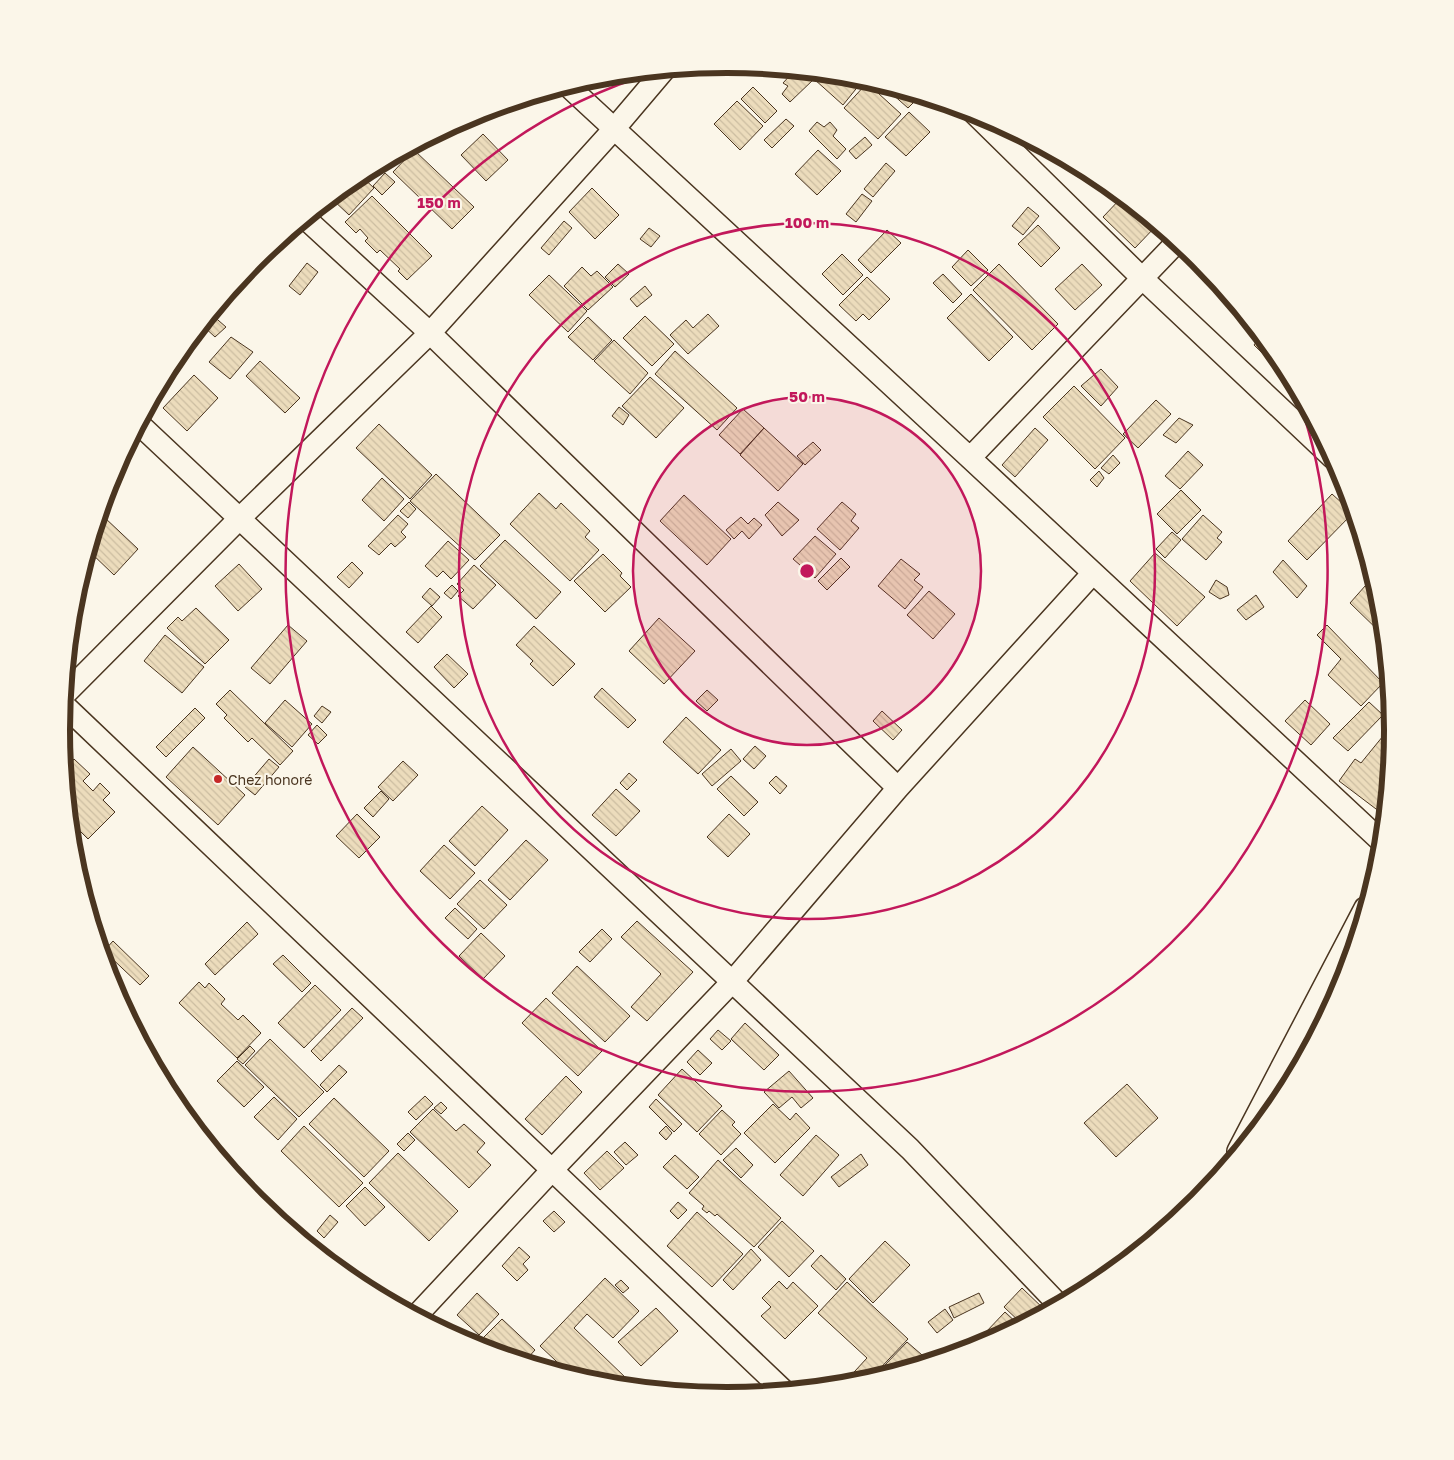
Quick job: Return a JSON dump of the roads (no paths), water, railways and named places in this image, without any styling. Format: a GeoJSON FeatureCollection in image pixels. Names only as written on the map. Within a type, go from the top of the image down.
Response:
{"type":"FeatureCollection","features":[{"type":"Feature","properties":{"kind":"street"},"geometry":{"type":"LineString","coordinates":[[71,688],[240,518],[430,333],[614,129],[658,77]]}},
{"type":"Feature","properties":{"kind":"street"},"geometry":{"type":"LineString","coordinates":[[574,91],[1375,835]]}},
{"type":"Feature","properties":{"kind":"street"},"geometry":{"type":"LineString","coordinates":[[989,128],[1143,279],[1318,444]]}},
{"type":"Feature","properties":{"kind":"street"},"geometry":{"type":"LineString","coordinates":[[310,223],[430,333],[898,788]]}},
{"type":"Feature","properties":{"kind":"street"},"geometry":{"type":"LineString","coordinates":[[970,458],[1172,247]]}},
{"type":"Feature","properties":{"kind":"street"},"geometry":{"type":"LineString","coordinates":[[144,428],[910,1149],[1054,1300]]}},
{"type":"Feature","properties":{"kind":"street"},"geometry":{"type":"LineString","coordinates":[[421,1311],[552,1170],[732,982],[898,788],[1093,573]]}},
{"type":"Feature","properties":{"kind":"street"},"geometry":{"type":"LineString","coordinates":[[70,711],[778,1385]]}},
{"type":"Feature","properties":{"kind":"street"},"geometry":{"type":"LineString","coordinates":[[1252,1124],[1350,939]]}},
{"type":"Feature","properties":{"kind":"place","name":"Chez honoré"},"geometry":{"type":"Point","coordinates":[218,779]}}]}
